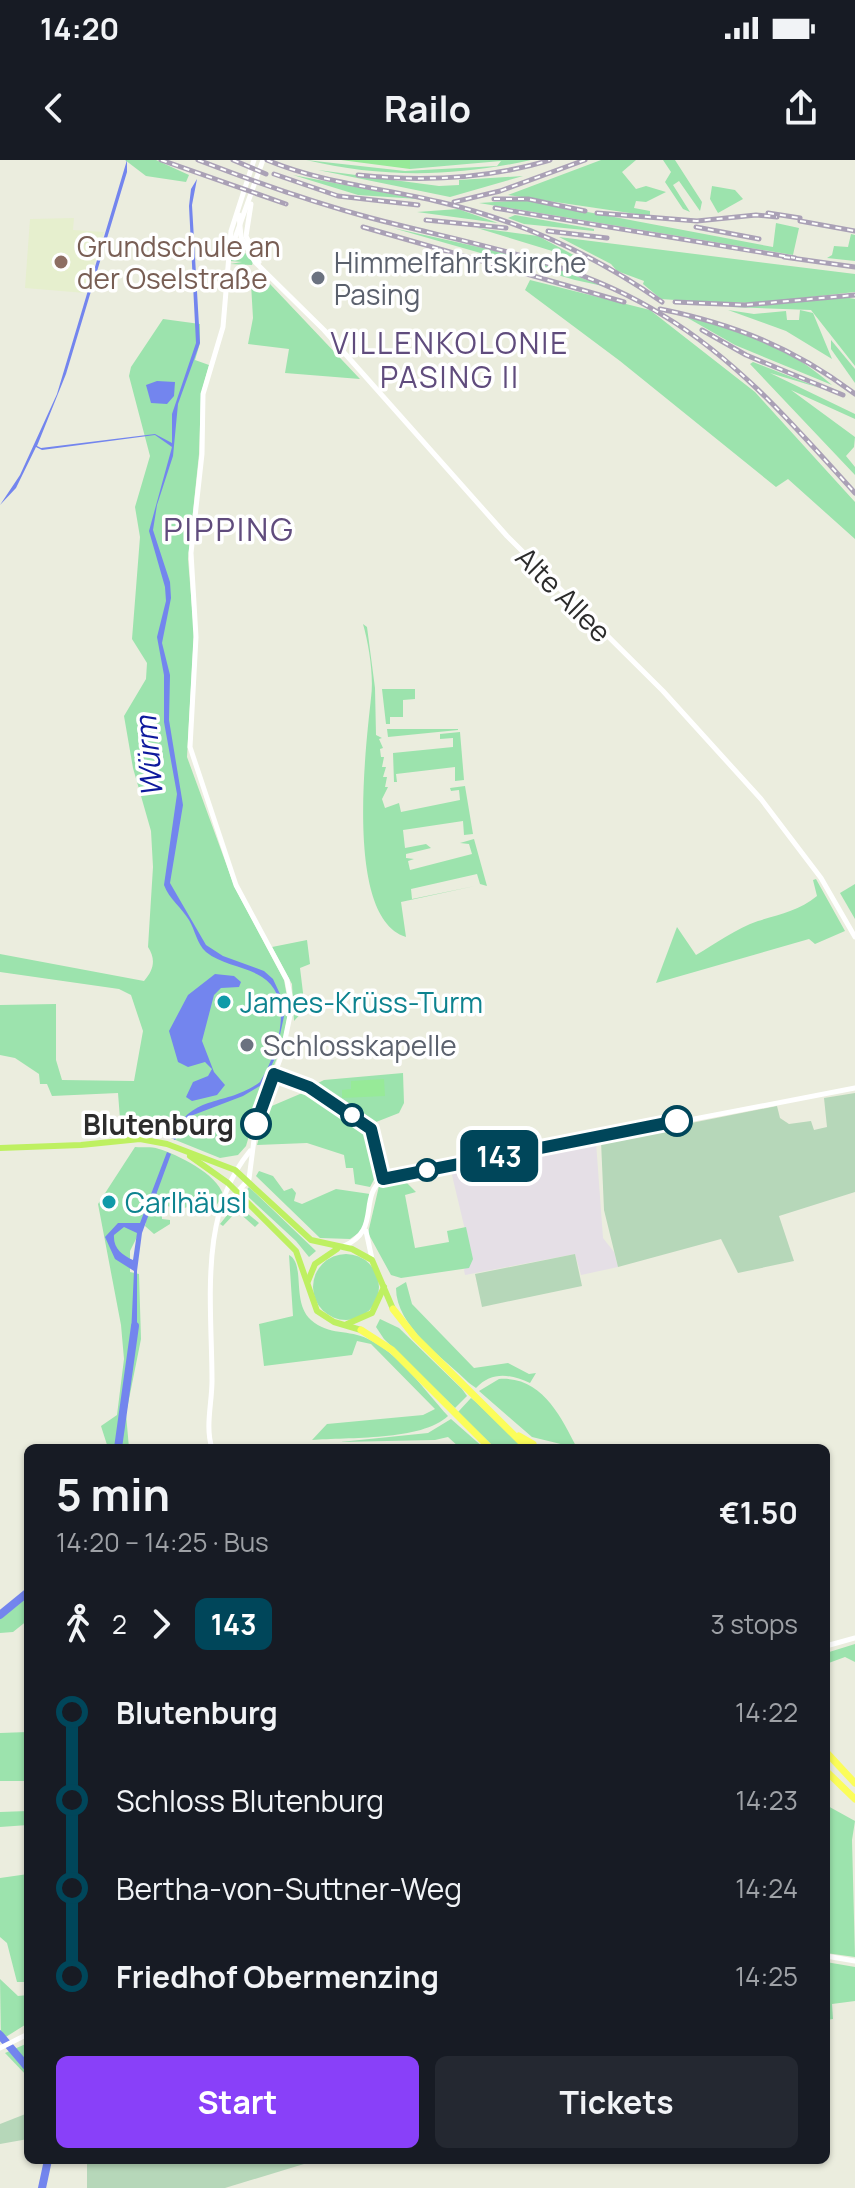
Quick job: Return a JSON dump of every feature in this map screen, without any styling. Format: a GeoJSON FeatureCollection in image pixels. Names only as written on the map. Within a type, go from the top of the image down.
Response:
{"type":"FeatureCollection","features":[{"type":"Feature","properties":{"kind":"highway"},"geometry":{"type":"LineString","coordinates":[[393,1309],[409,1331],[510,1431],[527,1444]]}},
{"type":"Feature","properties":{"kind":"highway"},"geometry":{"type":"LineString","coordinates":[[361,1330],[392,1350],[486,1444]]}},
{"type":"Feature","properties":{"kind":"highway"},"geometry":{"type":"LineString","coordinates":[[830,1756],[855,1783]]}},
{"type":"Feature","properties":{"kind":"highway"},"geometry":{"type":"LineString","coordinates":[[830,1775],[855,1799]]}},
{"type":"Feature","properties":{"kind":"main road"},"geometry":{"type":"LineString","coordinates":[[0,1148],[135,1139],[176,1148],[228,1183],[296,1251],[317,1311],[361,1330]]}},
{"type":"Feature","properties":{"kind":"main road"},"geometry":{"type":"LineString","coordinates":[[187,1154],[235,1170],[249,1179],[311,1240],[363,1253],[372,1260],[393,1309]]}},
{"type":"Feature","properties":{"kind":"main road"},"geometry":{"type":"LineString","coordinates":[[307,1283],[315,1264],[340,1248]]}},
{"type":"Feature","properties":{"kind":"main road"},"geometry":{"type":"LineString","coordinates":[[343,1324],[359,1321],[372,1313],[381,1300],[384,1284]]}},
{"type":"Feature","properties":{"kind":"street"},"geometry":{"type":"LineString","coordinates":[[223,1208],[249,1179],[251,1150],[261,1106],[289,1031],[292,997],[287,980],[236,885],[190,747],[196,647],[191,553],[202,454],[203,394],[223,327],[228,256],[254,160]]}},
{"type":"Feature","properties":{"kind":"street"},"geometry":{"type":"LineString","coordinates":[[228,256],[263,160]]}},
{"type":"Feature","properties":{"kind":"street","name":"Alte Allee"},"geometry":{"type":"LineString","coordinates":[[253,189],[246,236],[259,263]]}},
{"type":"Feature","properties":{"kind":"street","name":"Alte Allee"},"geometry":{"type":"LineString","coordinates":[[238,210],[239,228],[246,249],[324,330],[507,536],[705,735],[788,832],[834,898],[855,937]]}},
{"type":"Feature","properties":{"kind":"street"},"geometry":{"type":"LineString","coordinates":[[372,1260],[366,1231],[376,1186],[383,1179],[855,1088]]}},
{"type":"Feature","properties":{"kind":"street"},"geometry":{"type":"LineString","coordinates":[[212,1444],[210,1289],[213,1243],[228,1183],[251,1150]]}},
{"type":"Feature","properties":{"kind":"street"},"geometry":{"type":"LineString","coordinates":[[340,1248],[357,1240],[366,1231]]}},
{"type":"Feature","properties":{"kind":"street"},"geometry":{"type":"LineString","coordinates":[[830,1645],[855,1638]]}},
{"type":"Feature","properties":{"kind":"street"},"geometry":{"type":"LineString","coordinates":[[830,1957],[855,1961]]}},
{"type":"Feature","properties":{"kind":"street"},"geometry":{"type":"LineString","coordinates":[[0,2048],[24,2036]]}},
{"type":"Feature","properties":{"kind":"shaded area","name":"Grundschule an der Oselstraße"},"geometry":{"type":"Polygon","coordinates":[[[74,218],[73,230],[104,232],[85,293],[25,288],[30,219],[74,218]]]}},
{"type":"Feature","properties":{"kind":"shaded area"},"geometry":{"type":"Polygon","coordinates":[[[855,1093],[855,1192],[779,1216],[794,1261],[738,1273],[721,1239],[618,1267],[604,1210],[601,1141],[777,1106],[780,1118],[789,1124],[811,1121],[814,1130],[827,1127],[824,1098],[855,1093]]]}},
{"type":"Feature","properties":{"kind":"shaded area"},"geometry":{"type":"Polygon","coordinates":[[[596,1142],[603,1238],[614,1252],[618,1267],[581,1275],[575,1254],[465,1275],[464,1270],[472,1259],[451,1171],[596,1142]]]}},
{"type":"Feature","properties":{"kind":"shaded area"},"geometry":{"type":"Polygon","coordinates":[[[575,1254],[582,1286],[482,1307],[475,1274],[575,1254]]]}},
{"type":"Feature","properties":{"kind":"shaded area"},"geometry":{"type":"Polygon","coordinates":[[[24,2115],[24,2140],[0,2144],[0,2124],[24,2115]]]}},
{"type":"Feature","properties":{"kind":"shaded area"},"geometry":{"type":"Polygon","coordinates":[[[87,2164],[304,2164],[225,2188],[87,2188],[87,2164]]]}},
{"type":"Feature","properties":{"kind":"green space"},"geometry":{"type":"Polygon","coordinates":[[[125,160],[156,160],[189,175],[186,182],[146,176],[125,160]]]}},
{"type":"Feature","properties":{"kind":"green space"},"geometry":{"type":"Polygon","coordinates":[[[306,160],[405,171],[497,166],[501,161],[410,169],[410,160],[531,160],[475,170],[418,173],[362,170],[306,160]]]}},
{"type":"Feature","properties":{"kind":"green space"},"geometry":{"type":"Polygon","coordinates":[[[341,160],[410,160],[410,169],[341,160]]]}},
{"type":"Feature","properties":{"kind":"green space"},"geometry":{"type":"Polygon","coordinates":[[[601,160],[636,160],[622,172],[636,189],[646,186],[666,192],[646,202],[636,201],[634,208],[650,211],[650,216],[508,195],[601,160]]]}},
{"type":"Feature","properties":{"kind":"green space"},"geometry":{"type":"Polygon","coordinates":[[[663,160],[675,160],[702,202],[700,211],[679,181],[673,185],[690,212],[683,209],[665,182],[671,172],[663,160]]]}},
{"type":"Feature","properties":{"kind":"green space"},"geometry":{"type":"Polygon","coordinates":[[[318,170],[439,186],[459,185],[459,180],[523,176],[450,197],[318,170]]]}},
{"type":"Feature","properties":{"kind":"green space"},"geometry":{"type":"Polygon","coordinates":[[[293,175],[418,199],[358,195],[293,175]]]}},
{"type":"Feature","properties":{"kind":"green space"},"geometry":{"type":"Polygon","coordinates":[[[712,186],[735,190],[743,199],[718,213],[710,199],[712,186]]]}},
{"type":"Feature","properties":{"kind":"green space"},"geometry":{"type":"Polygon","coordinates":[[[524,200],[773,247],[776,223],[799,228],[793,255],[479,203],[524,200]]]}},
{"type":"Feature","properties":{"kind":"green space"},"geometry":{"type":"Polygon","coordinates":[[[458,209],[498,223],[417,212],[458,209]]]}},
{"type":"Feature","properties":{"kind":"green space"},"geometry":{"type":"Polygon","coordinates":[[[515,215],[594,231],[524,224],[508,218],[515,215]]]}},
{"type":"Feature","properties":{"kind":"green space"},"geometry":{"type":"Polygon","coordinates":[[[393,228],[528,258],[603,286],[575,280],[393,228]]]}},
{"type":"Feature","properties":{"kind":"green space"},"geometry":{"type":"Polygon","coordinates":[[[477,228],[538,236],[585,261],[477,228]]]}},
{"type":"Feature","properties":{"kind":"green space"},"geometry":{"type":"Polygon","coordinates":[[[851,234],[855,235],[855,261],[827,258],[832,255],[834,246],[848,247],[851,234]]]}},
{"type":"Feature","properties":{"kind":"green space"},"geometry":{"type":"Polygon","coordinates":[[[559,237],[855,274],[855,292],[757,303],[661,299],[643,284],[644,281],[617,271],[611,264],[559,237]]]}},
{"type":"Feature","properties":{"kind":"green space"},"geometry":{"type":"Polygon","coordinates":[[[239,246],[253,262],[252,265],[230,264],[242,262],[230,261],[234,247],[239,246]]]}},
{"type":"Feature","properties":{"kind":"green space"},"geometry":{"type":"Polygon","coordinates":[[[530,280],[650,310],[755,392],[855,502],[855,539],[788,479],[776,487],[620,361],[525,290],[530,280]]]}},
{"type":"Feature","properties":{"kind":"green space"},"geometry":{"type":"Polygon","coordinates":[[[251,284],[270,284],[360,379],[285,373],[289,349],[248,344],[253,318],[251,284]]]}},
{"type":"Feature","properties":{"kind":"green space"},"geometry":{"type":"Polygon","coordinates":[[[844,297],[855,299],[855,366],[811,310],[731,307],[844,297]]]}},
{"type":"Feature","properties":{"kind":"green space"},"geometry":{"type":"Polygon","coordinates":[[[728,310],[754,314],[786,311],[787,320],[799,320],[800,310],[813,313],[832,359],[786,331],[728,310]]]}},
{"type":"Feature","properties":{"kind":"green space"},"geometry":{"type":"Polygon","coordinates":[[[686,317],[764,341],[799,360],[832,385],[735,345],[686,317]]]}},
{"type":"Feature","properties":{"kind":"green space"},"geometry":{"type":"Polygon","coordinates":[[[163,319],[200,324],[200,343],[195,360],[209,365],[201,394],[199,454],[188,559],[194,632],[187,757],[235,888],[284,980],[289,1008],[282,1046],[260,1099],[246,1146],[238,1155],[220,1158],[168,1137],[129,1129],[135,1119],[120,1119],[118,1093],[52,1096],[47,1084],[40,1084],[39,1074],[15,1058],[0,1055],[0,1005],[56,1004],[56,1060],[62,1080],[134,1081],[143,1031],[131,995],[119,989],[0,972],[0,954],[144,981],[152,969],[153,960],[148,947],[153,867],[151,831],[133,768],[124,716],[146,679],[147,663],[132,639],[140,537],[135,507],[150,456],[129,376],[131,367],[163,319]]]}},
{"type":"Feature","properties":{"kind":"green space"},"geometry":{"type":"Polygon","coordinates":[[[831,340],[855,369],[855,383],[831,349],[831,340]]]}},
{"type":"Feature","properties":{"kind":"green space"},"geometry":{"type":"Polygon","coordinates":[[[753,362],[820,388],[770,373],[855,414],[855,419],[791,390],[855,437],[854,447],[846,456],[855,467],[855,475],[750,364],[753,362]]]}},
{"type":"Feature","properties":{"kind":"green space"},"geometry":{"type":"Polygon","coordinates":[[[363,624],[367,627],[375,688],[376,735],[382,738],[379,739],[383,748],[380,749],[381,757],[384,757],[382,767],[386,767],[383,777],[387,777],[385,787],[388,787],[382,799],[385,808],[399,803],[401,812],[460,800],[459,790],[451,791],[450,788],[465,786],[473,834],[464,835],[463,821],[403,830],[405,848],[426,844],[431,848],[406,854],[406,858],[414,859],[408,861],[410,870],[472,854],[469,844],[460,843],[474,839],[487,886],[480,884],[477,874],[411,889],[412,899],[475,886],[401,902],[406,937],[386,923],[374,898],[366,866],[364,790],[372,680],[363,624]]]}},
{"type":"Feature","properties":{"kind":"green space"},"geometry":{"type":"Polygon","coordinates":[[[382,689],[415,689],[415,699],[403,700],[403,717],[390,717],[390,724],[386,724],[382,689]]]}},
{"type":"Feature","properties":{"kind":"green space"},"geometry":{"type":"Polygon","coordinates":[[[387,729],[458,729],[458,730],[388,737],[387,729]]]}},
{"type":"Feature","properties":{"kind":"green space"},"geometry":{"type":"Polygon","coordinates":[[[460,732],[464,780],[455,781],[455,767],[396,774],[397,782],[394,782],[393,753],[453,747],[453,738],[440,739],[440,734],[460,732]]]}},
{"type":"Feature","properties":{"kind":"green space"},"geometry":{"type":"Polygon","coordinates":[[[816,879],[845,931],[815,944],[809,939],[656,983],[677,927],[696,955],[742,928],[789,912],[810,901],[817,896],[813,880],[816,879]]]}},
{"type":"Feature","properties":{"kind":"green space"},"geometry":{"type":"Polygon","coordinates":[[[855,884],[855,919],[840,893],[855,884]]]}},
{"type":"Feature","properties":{"kind":"green space"},"geometry":{"type":"Polygon","coordinates":[[[307,940],[310,964],[300,968],[305,1009],[294,1021],[292,984],[272,947],[307,940]]]}},
{"type":"Feature","properties":{"kind":"green space"},"geometry":{"type":"Polygon","coordinates":[[[403,1073],[404,1103],[399,1113],[371,1124],[312,1086],[324,1080],[403,1073]]]}},
{"type":"Feature","properties":{"kind":"green space"},"geometry":{"type":"Polygon","coordinates":[[[384,1079],[385,1096],[342,1098],[342,1090],[351,1089],[351,1081],[384,1079]]]}},
{"type":"Feature","properties":{"kind":"green space"},"geometry":{"type":"Polygon","coordinates":[[[307,1091],[368,1131],[378,1172],[370,1187],[355,1184],[353,1168],[346,1168],[344,1155],[307,1143],[257,1145],[267,1108],[307,1091]]]}},
{"type":"Feature","properties":{"kind":"green space"},"geometry":{"type":"Polygon","coordinates":[[[135,1147],[156,1148],[185,1160],[213,1180],[223,1195],[211,1214],[212,1200],[181,1209],[162,1205],[162,1219],[170,1220],[170,1224],[154,1234],[145,1226],[147,1217],[130,1251],[130,1272],[139,1274],[141,1339],[126,1414],[129,1444],[107,1444],[101,1426],[117,1415],[124,1359],[121,1325],[98,1204],[135,1147]]]}},
{"type":"Feature","properties":{"kind":"green space"},"geometry":{"type":"Polygon","coordinates":[[[259,1171],[273,1176],[284,1191],[292,1188],[296,1193],[294,1201],[302,1204],[336,1189],[370,1194],[363,1230],[350,1239],[320,1238],[256,1176],[259,1171]]]}},
{"type":"Feature","properties":{"kind":"green space"},"geometry":{"type":"Polygon","coordinates":[[[403,1179],[416,1192],[405,1195],[415,1248],[449,1242],[447,1231],[466,1227],[473,1259],[469,1268],[401,1278],[391,1275],[368,1233],[379,1186],[403,1179]]]}},
{"type":"Feature","properties":{"kind":"green space"},"geometry":{"type":"Polygon","coordinates":[[[249,1187],[316,1251],[309,1257],[244,1193],[249,1187]]]}},
{"type":"Feature","properties":{"kind":"green space"},"geometry":{"type":"Polygon","coordinates":[[[236,1204],[259,1223],[255,1227],[237,1211],[223,1226],[220,1224],[236,1204]]]}},
{"type":"Feature","properties":{"kind":"green space"},"geometry":{"type":"Polygon","coordinates":[[[346,1254],[359,1257],[369,1264],[376,1274],[379,1287],[376,1300],[369,1310],[359,1317],[346,1320],[333,1317],[323,1310],[316,1300],[313,1287],[316,1274],[323,1264],[333,1257],[346,1254]]]}},
{"type":"Feature","properties":{"kind":"green space"},"geometry":{"type":"Polygon","coordinates":[[[289,1255],[297,1266],[302,1304],[311,1320],[325,1328],[361,1336],[379,1345],[401,1363],[448,1416],[421,1430],[403,1434],[312,1440],[327,1424],[423,1415],[435,1409],[371,1344],[357,1341],[352,1355],[264,1366],[259,1324],[293,1316],[289,1255]]]}},
{"type":"Feature","properties":{"kind":"green space"},"geometry":{"type":"Polygon","coordinates":[[[406,1282],[412,1304],[474,1368],[508,1363],[529,1374],[536,1373],[530,1383],[502,1376],[488,1379],[476,1388],[469,1383],[423,1341],[404,1316],[396,1288],[406,1282]]]}},
{"type":"Feature","properties":{"kind":"green space"},"geometry":{"type":"Polygon","coordinates":[[[380,1319],[399,1328],[462,1389],[467,1396],[455,1408],[384,1339],[376,1327],[380,1319]]]}},
{"type":"Feature","properties":{"kind":"green space"},"geometry":{"type":"Polygon","coordinates":[[[499,1379],[527,1384],[557,1412],[575,1444],[532,1437],[479,1391],[499,1379]]]}},
{"type":"Feature","properties":{"kind":"green space"},"geometry":{"type":"Polygon","coordinates":[[[471,1398],[519,1444],[491,1444],[458,1412],[471,1398]]]}},
{"type":"Feature","properties":{"kind":"green space"},"geometry":{"type":"Polygon","coordinates":[[[451,1419],[479,1444],[456,1444],[448,1437],[340,1442],[428,1433],[451,1419]]]}},
{"type":"Feature","properties":{"kind":"green space"},"geometry":{"type":"Polygon","coordinates":[[[24,1595],[24,1623],[13,1632],[0,1633],[0,1615],[24,1595]]]}},
{"type":"Feature","properties":{"kind":"green space"},"geometry":{"type":"Polygon","coordinates":[[[855,1644],[855,1662],[845,1657],[830,1663],[830,1652],[855,1644]]]}},
{"type":"Feature","properties":{"kind":"green space"},"geometry":{"type":"Polygon","coordinates":[[[24,1732],[24,1781],[0,1781],[0,1733],[24,1732]]]}},
{"type":"Feature","properties":{"kind":"green space"},"geometry":{"type":"Polygon","coordinates":[[[830,1807],[855,1821],[852,1840],[855,1957],[830,1954],[830,1807]]]}},
{"type":"Feature","properties":{"kind":"green space"},"geometry":{"type":"Polygon","coordinates":[[[24,1811],[24,1825],[0,1827],[0,1812],[24,1811]]]}},
{"type":"Feature","properties":{"kind":"green space"},"geometry":{"type":"Polygon","coordinates":[[[24,1875],[24,1982],[17,1982],[7,1943],[0,1937],[0,1878],[24,1875]]]}},
{"type":"Feature","properties":{"kind":"green space"},"geometry":{"type":"Polygon","coordinates":[[[830,1963],[855,1967],[855,2001],[832,2004],[833,2019],[830,2019],[830,1963]]]}},
{"type":"Feature","properties":{"kind":"green space"},"geometry":{"type":"Polygon","coordinates":[[[0,1979],[18,1996],[24,1995],[24,2026],[1,2040],[0,1979]]]}},
{"type":"Feature","properties":{"kind":"green space"},"geometry":{"type":"Polygon","coordinates":[[[24,2045],[24,2073],[5,2053],[24,2045]]]}},
{"type":"Feature","properties":{"kind":"water"},"geometry":{"type":"Polygon","coordinates":[[[127,160],[127,172],[66,374],[37,446],[155,434],[172,443],[172,414],[196,343],[189,206],[191,189],[197,179],[192,205],[200,343],[178,404],[173,456],[157,505],[153,530],[170,582],[171,598],[162,643],[170,675],[169,720],[183,805],[170,883],[206,945],[223,956],[264,971],[273,979],[286,1007],[275,1058],[263,1084],[243,1096],[188,1117],[175,1140],[172,1138],[180,1123],[199,1107],[247,1090],[260,1082],[277,1042],[281,1012],[272,986],[262,977],[219,960],[203,949],[189,920],[164,885],[177,794],[164,722],[164,675],[157,637],[166,601],[165,587],[149,531],[172,447],[155,435],[42,450],[36,447],[16,488],[0,505],[20,475],[57,394],[127,160]]]}},
{"type":"Feature","properties":{"kind":"water"},"geometry":{"type":"Polygon","coordinates":[[[157,381],[175,382],[174,396],[167,404],[151,403],[146,385],[157,381]]]}},
{"type":"Feature","properties":{"kind":"water"},"geometry":{"type":"Polygon","coordinates":[[[215,974],[234,976],[241,982],[239,987],[221,988],[214,995],[202,1041],[214,1072],[225,1085],[217,1095],[192,1101],[186,1097],[193,1082],[208,1076],[212,1069],[205,1062],[188,1067],[178,1062],[169,1031],[188,995],[215,974]]]}},
{"type":"Feature","properties":{"kind":"water"},"geometry":{"type":"Polygon","coordinates":[[[167,1152],[171,1154],[142,1233],[137,1271],[137,1336],[131,1335],[134,1271],[115,1259],[105,1237],[118,1223],[140,1223],[167,1152]],[[124,1227],[114,1235],[119,1250],[133,1260],[137,1233],[124,1227]]]}},
{"type":"Feature","properties":{"kind":"waterway","name":"Würm"},"geometry":{"type":"LineString","coordinates":[[119,1444],[135,1326]]}},
{"type":"Feature","properties":{"kind":"waterway","name":"Würm"},"geometry":{"type":"LineString","coordinates":[[0,1615],[24,1595]]}},
{"type":"Feature","properties":{"kind":"waterway","name":"Würm"},"geometry":{"type":"LineString","coordinates":[[0,2031],[2,2036]]}},
{"type":"Feature","properties":{"kind":"waterway","name":"Würm"},"geometry":{"type":"LineString","coordinates":[[0,2035],[24,2063]]}},
{"type":"Feature","properties":{"kind":"waterway","name":"Würm"},"geometry":{"type":"LineString","coordinates":[[42,2188],[47,2164]]}},
{"type":"Feature","properties":{"kind":"railway"},"geometry":{"type":"LineString","coordinates":[[161,160],[286,204]]}},
{"type":"Feature","properties":{"kind":"railway"},"geometry":{"type":"LineString","coordinates":[[198,160],[349,212],[558,267],[629,297],[691,334],[742,375],[855,493]]}},
{"type":"Feature","properties":{"kind":"railway"},"geometry":{"type":"LineString","coordinates":[[233,160],[266,174]]}},
{"type":"Feature","properties":{"kind":"railway"},"geometry":{"type":"LineString","coordinates":[[267,160],[309,174],[440,202],[499,219],[583,255],[662,302]]}},
{"type":"Feature","properties":{"kind":"railway"},"geometry":{"type":"LineString","coordinates":[[358,175],[455,177],[503,171],[550,160]]}},
{"type":"Feature","properties":{"kind":"railway"},"geometry":{"type":"LineString","coordinates":[[454,202],[500,191],[585,160]]}},
{"type":"Feature","properties":{"kind":"railway"},"geometry":{"type":"LineString","coordinates":[[274,174],[338,196],[418,205]]}},
{"type":"Feature","properties":{"kind":"railway"},"geometry":{"type":"LineString","coordinates":[[494,199],[528,199],[585,211]]}},
{"type":"Feature","properties":{"kind":"railway"},"geometry":{"type":"LineString","coordinates":[[495,208],[795,258]]}},
{"type":"Feature","properties":{"kind":"railway"},"geometry":{"type":"LineString","coordinates":[[597,213],[697,221],[756,215],[777,217]]}},
{"type":"Feature","properties":{"kind":"railway"},"geometry":{"type":"LineString","coordinates":[[768,213],[800,218]]}},
{"type":"Feature","properties":{"kind":"railway"},"geometry":{"type":"LineString","coordinates":[[426,220],[506,228]]}},
{"type":"Feature","properties":{"kind":"railway"},"geometry":{"type":"LineString","coordinates":[[800,221],[855,231]]}},
{"type":"Feature","properties":{"kind":"railway"},"geometry":{"type":"LineString","coordinates":[[363,227],[624,302]]}},
{"type":"Feature","properties":{"kind":"railway"},"geometry":{"type":"LineString","coordinates":[[696,227],[759,239]]}},
{"type":"Feature","properties":{"kind":"railway"},"geometry":{"type":"LineString","coordinates":[[548,231],[607,238]]}},
{"type":"Feature","properties":{"kind":"railway"},"geometry":{"type":"LineString","coordinates":[[784,257],[855,267]]}},
{"type":"Feature","properties":{"kind":"railway"},"geometry":{"type":"LineString","coordinates":[[675,302],[745,305],[855,295]]}},
{"type":"Feature","properties":{"kind":"railway"},"geometry":{"type":"LineString","coordinates":[[660,309],[713,322],[762,340],[809,363],[855,394]]}},
{"type":"Feature","properties":{"kind":"railway"},"geometry":{"type":"LineString","coordinates":[[702,330],[746,355],[843,395]]}},
{"type":"Feature","properties":{"kind":"bus line","name":"143"},"geometry":{"type":"LineString","coordinates":[[256,1124],[274,1074],[300,1083],[371,1129],[383,1179],[677,1121]]}},
{"type":"Feature","properties":{"kind":"place","name":"Grundschule an der Oselstraße"},"geometry":{"type":"Point","coordinates":[61,262]}},
{"type":"Feature","properties":{"kind":"place","name":"Himmelfahrtskirche Pasing"},"geometry":{"type":"Point","coordinates":[318,278]}},
{"type":"Feature","properties":{"kind":"place","name":"James-Krüss-Turm"},"geometry":{"type":"Point","coordinates":[224,1002]}},
{"type":"Feature","properties":{"kind":"place","name":"Schlosskapelle"},"geometry":{"type":"Point","coordinates":[247,1045]}},
{"type":"Feature","properties":{"kind":"place","name":"Blutenburg"},"geometry":{"type":"Point","coordinates":[256,1124]}},
{"type":"Feature","properties":{"kind":"place","name":"Carlhäusl"},"geometry":{"type":"Point","coordinates":[109,1202]}},
{"type":"Feature","properties":{"kind":"district","name":"VILLENKOLONIE PASING II"},"geometry":{"type":"Point","coordinates":[450,359]}},
{"type":"Feature","properties":{"kind":"district","name":"PIPPING"},"geometry":{"type":"Point","coordinates":[229,529]}}]}
